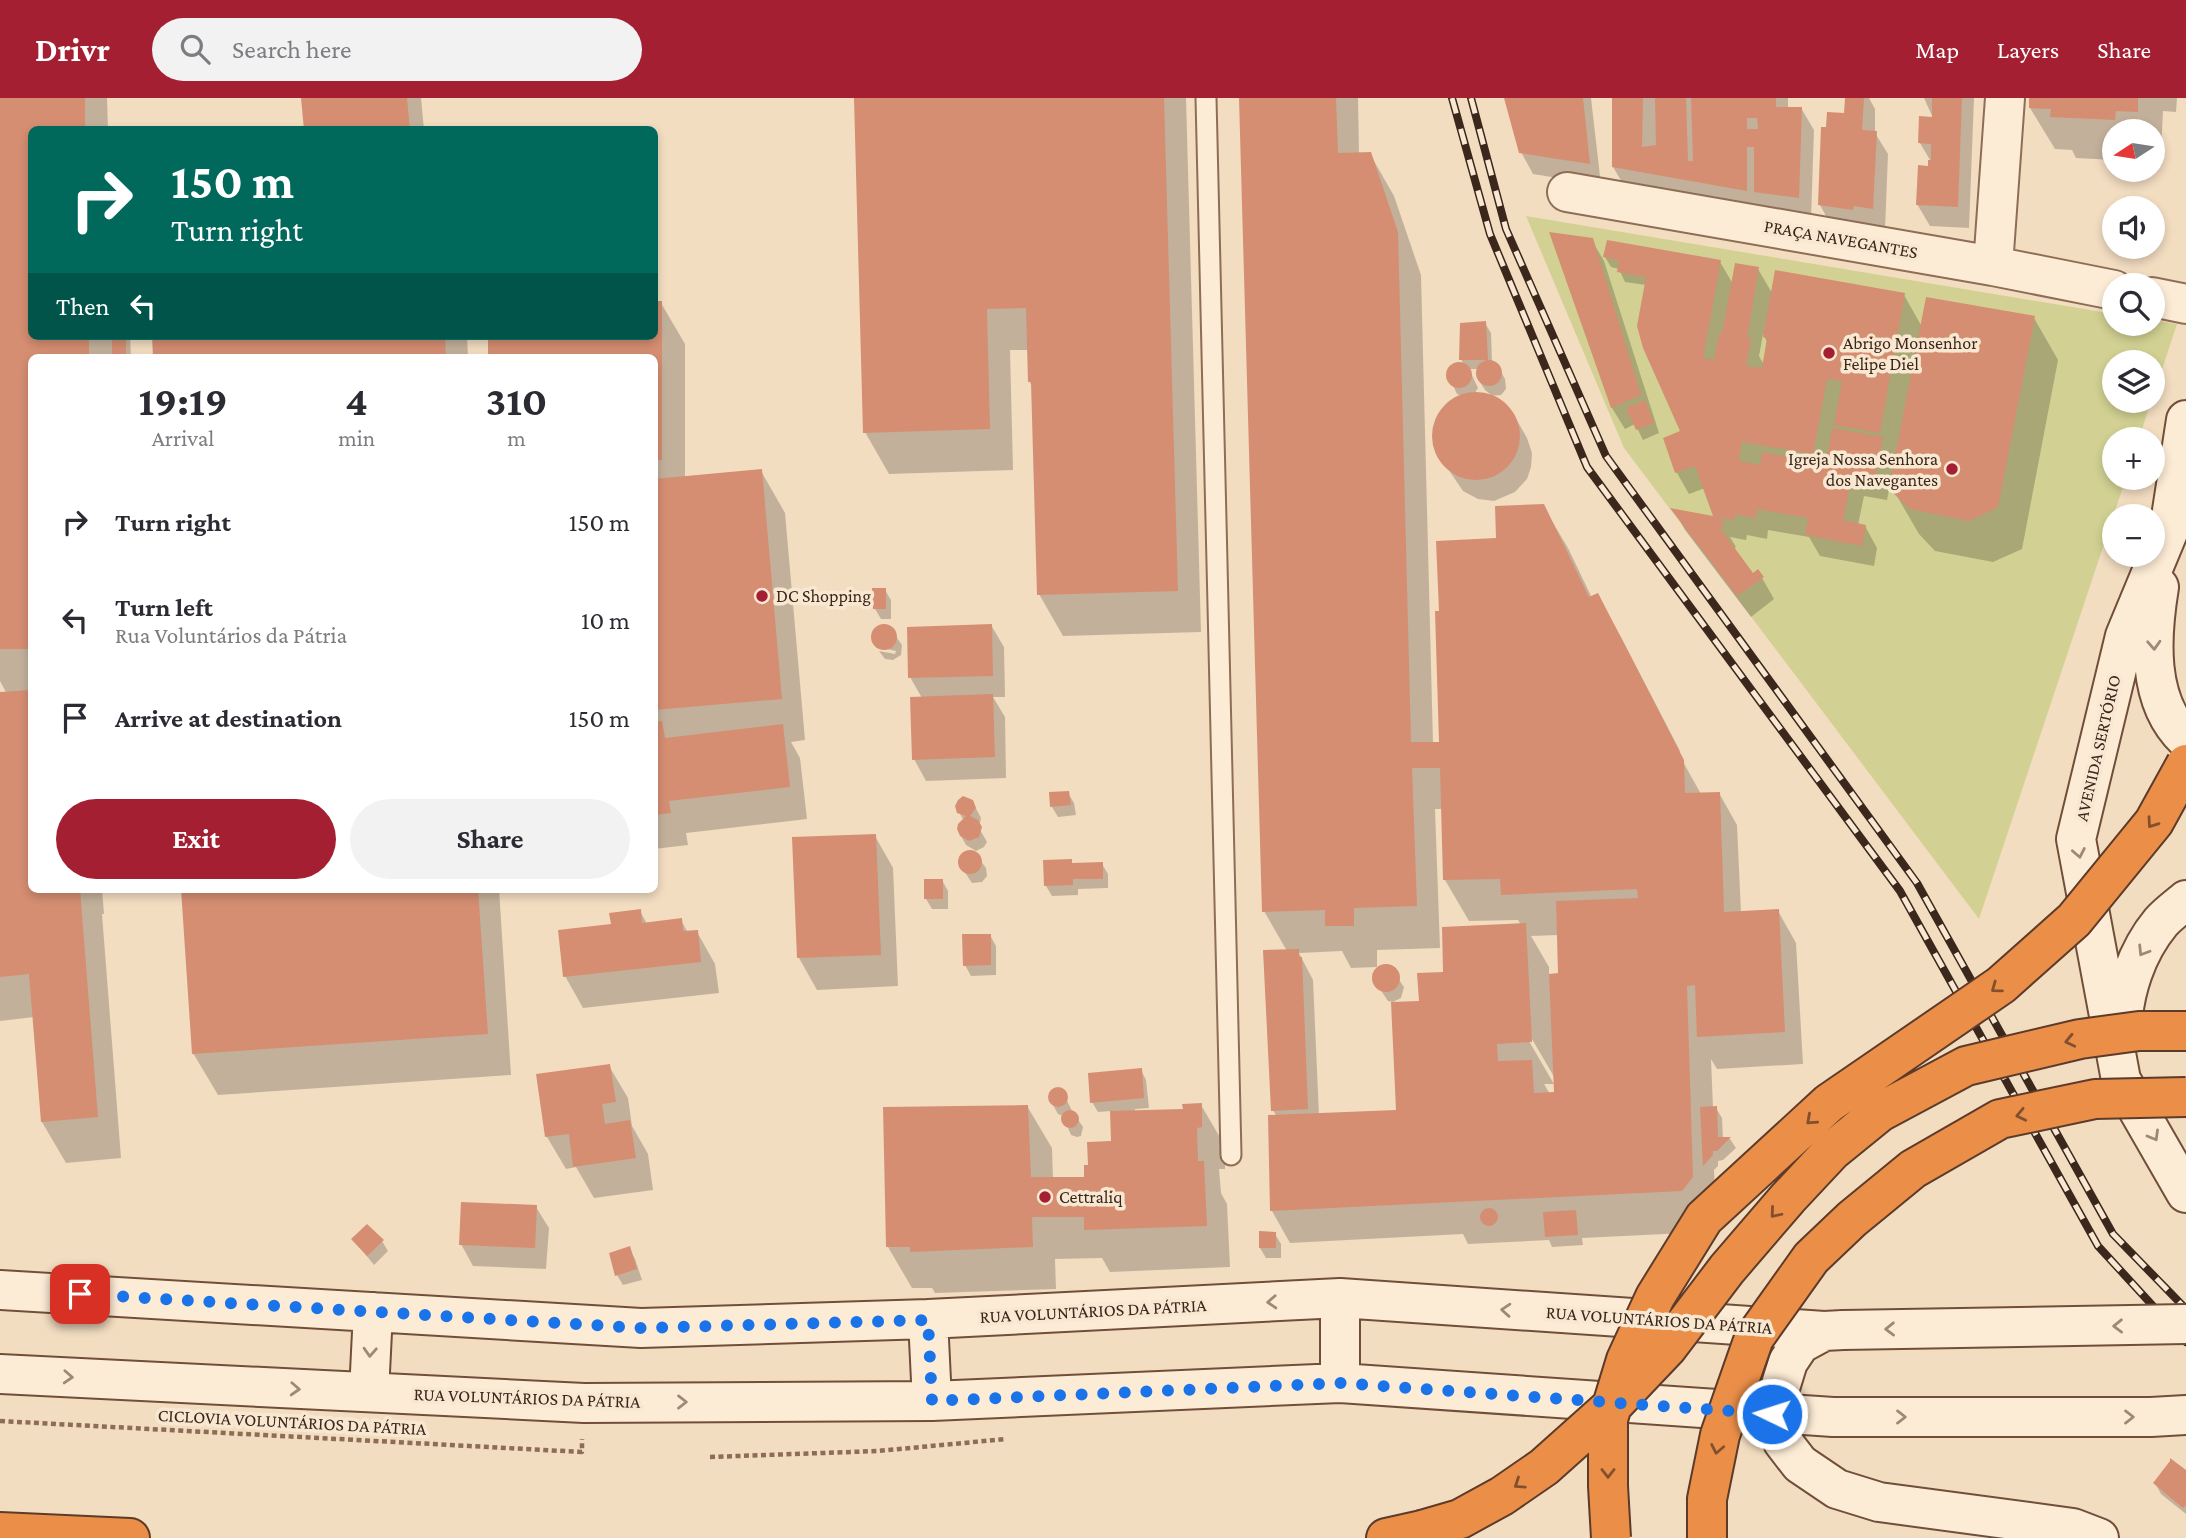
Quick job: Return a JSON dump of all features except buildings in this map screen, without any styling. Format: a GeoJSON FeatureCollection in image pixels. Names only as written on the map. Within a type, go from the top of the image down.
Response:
{"type":"FeatureCollection","features":[{"type":"Feature","properties":{"kind":"highway"},"geometry":{"type":"LineString","coordinates":[[1611,1538],[1608,1419],[1626,1360],[1655,1297],[1704,1217],[1829,1103],[2001,985],[2074,920],[2154,822],[2186,764]]}},
{"type":"Feature","properties":{"kind":"highway"},"geometry":{"type":"LineString","coordinates":[[1404,1534],[1460,1520],[1502,1496],[1544,1467],[1610,1408],[1667,1348],[1727,1269],[1787,1198],[1832,1151],[1880,1112],[1966,1066],[2080,1039],[2139,1031],[2186,1031]]}},
{"type":"Feature","properties":{"kind":"highway"},"geometry":{"type":"LineString","coordinates":[[1707,1538],[1707,1499],[1720,1434],[1755,1338],[1811,1258],[1852,1219],[1913,1169],[2000,1119],[2095,1099],[2186,1097]]}},
{"type":"Feature","properties":{"kind":"highway"},"geometry":{"type":"LineString","coordinates":[[0,1532],[130,1538]]}},
{"type":"Feature","properties":{"kind":"main road"},"geometry":{"type":"LineString","coordinates":[[1993,266],[2005,98]]}},
{"type":"Feature","properties":{"kind":"main road","name":"PRAÇA NAVEGANTES"},"geometry":{"type":"LineString","coordinates":[[1567,192],[1993,266],[2102,288]]}},
{"type":"Feature","properties":{"kind":"main road"},"geometry":{"type":"LineString","coordinates":[[2165,300],[2186,304]]}},
{"type":"Feature","properties":{"kind":"main road","name":"AVENIDA SERTÓRIO"},"geometry":{"type":"LineString","coordinates":[[2186,420],[2169,530],[2125,636],[2076,839],[2122,1080],[2186,1193]]}},
{"type":"Feature","properties":{"kind":"main road"},"geometry":{"type":"LineString","coordinates":[[2169,530],[2153,628],[2155,673],[2163,705],[2177,731],[2186,739]]}},
{"type":"Feature","properties":{"kind":"main road"},"geometry":{"type":"LineString","coordinates":[[2122,1080],[2122,1014],[2135,963],[2161,921],[2186,900]]}},
{"type":"Feature","properties":{"kind":"main road","name":"RUA VOLUNTÁRIOS DA PÁTRIA"},"geometry":{"type":"LineString","coordinates":[[0,1290],[641,1328],[928,1320],[1340,1298],[1833,1330],[2186,1324]]}},
{"type":"Feature","properties":{"kind":"main road"},"geometry":{"type":"LineString","coordinates":[[1340,1298],[1340,1383]]}},
{"type":"Feature","properties":{"kind":"main road"},"geometry":{"type":"LineString","coordinates":[[369,1392],[373,1312]]}},
{"type":"Feature","properties":{"kind":"main road"},"geometry":{"type":"LineString","coordinates":[[928,1320],[932,1401]]}},
{"type":"Feature","properties":{"kind":"main road"},"geometry":{"type":"LineString","coordinates":[[1833,1330],[1800,1344],[1788,1363],[1772,1414],[1783,1442],[1800,1464],[1837,1489],[1879,1502],[2073,1528],[2099,1538]]}},
{"type":"Feature","properties":{"kind":"main road","name":"RUA VOLUNTÁRIOS DA PÁTRIA"},"geometry":{"type":"LineString","coordinates":[[0,1374],[584,1403],[932,1401],[1340,1383],[1833,1417],[2186,1415]]}},
{"type":"Feature","properties":{"kind":"lane"},"geometry":{"type":"LineString","coordinates":[[1206,98],[1231,1155]]}},
{"type":"Feature","properties":{"kind":"path","name":"CICLOVIA VOLUNTÁRIOS DA PÁTRIA"},"geometry":{"type":"LineString","coordinates":[[0,1421],[582,1452]]}},
{"type":"Feature","properties":{"kind":"shaded area"},"geometry":{"type":"Polygon","coordinates":[[[1526,216],[2102,312],[2102,336],[2165,336],[2165,322],[2177,324],[2165,360],[2165,350],[2102,350],[2102,413],[2147,413],[2143,427],[2102,427],[2102,490],[2122,490],[2117,504],[2102,504],[2102,550],[1979,919],[1624,448],[1526,216]]]}},
{"type":"Feature","properties":{"kind":"railway"},"geometry":{"type":"LineString","coordinates":[[1452,98],[1490,234],[1587,467],[1900,891],[2098,1246],[2186,1342]]}},
{"type":"Feature","properties":{"kind":"railway"},"geometry":{"type":"LineString","coordinates":[[1471,98],[1506,229],[1606,456],[1917,883],[2113,1234],[2186,1309]]}},
{"type":"Feature","properties":{"kind":"place","name":"Abrigo Monsenhor Felipe Diel"},"geometry":{"type":"Point","coordinates":[1829,353]}},
{"type":"Feature","properties":{"kind":"place","name":"Igreja Nossa Senhora dos Navegantes"},"geometry":{"type":"Point","coordinates":[1952,469]}},
{"type":"Feature","properties":{"kind":"place","name":"DC Shopping"},"geometry":{"type":"Point","coordinates":[762,596]}},
{"type":"Feature","properties":{"kind":"place","name":"Cettraliq"},"geometry":{"type":"Point","coordinates":[1045,1197]}},
{"type":"Feature","properties":{"kind":"route"},"geometry":{"type":"LineString","coordinates":[[80,1294],[641,1328],[928,1320],[932,1401],[1340,1383],[1772,1414]]}}]}
